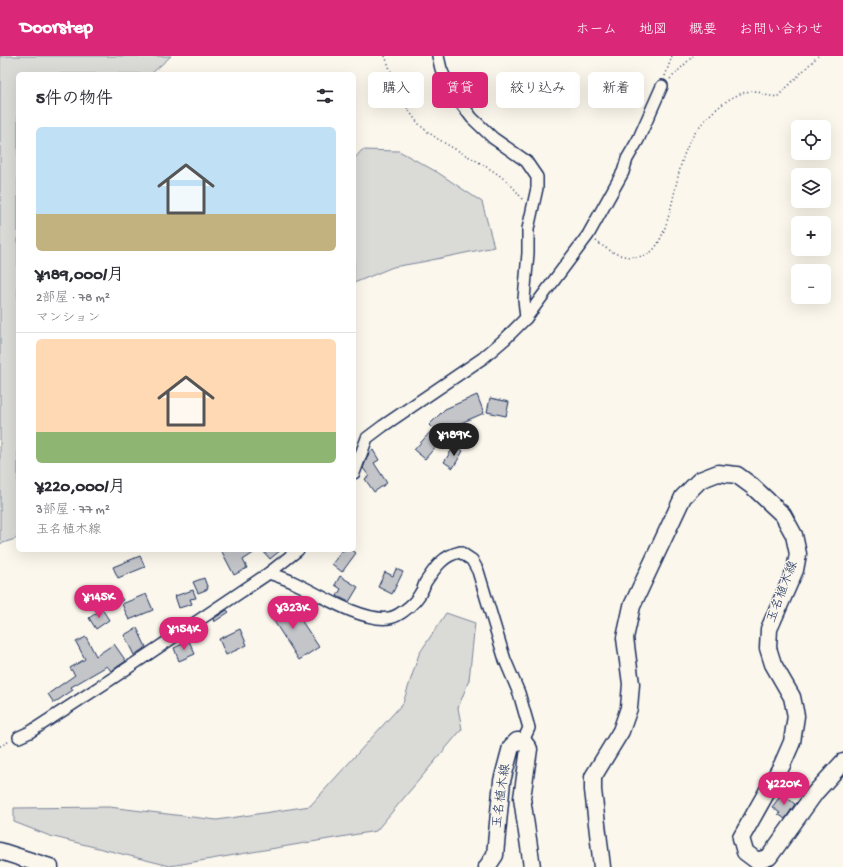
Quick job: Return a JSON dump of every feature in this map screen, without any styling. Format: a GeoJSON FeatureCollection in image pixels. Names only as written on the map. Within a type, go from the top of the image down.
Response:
{"type":"FeatureCollection","features":[{"type":"Feature","properties":{"kind":"main road","name":"玉名植木線"},"geometry":{"type":"LineString","coordinates":[[602,867],[593,790],[593,776],[621,731],[629,708],[630,684],[625,638],[632,606],[683,497],[700,480],[718,472],[737,475],[752,486],[783,515],[794,535],[798,554],[795,570],[769,629],[768,648],[773,664],[792,697],[796,716],[792,742],[782,765],[741,838],[745,852],[756,864],[769,857],[815,793],[843,762]]}},
{"type":"Feature","properties":{"kind":"main road","name":"玉名植木線"},"geometry":{"type":"LineString","coordinates":[[487,867],[495,856],[502,781],[511,747],[517,741],[523,741],[529,749],[522,798],[532,867]]}},
{"type":"Feature","properties":{"kind":"main road"},"geometry":{"type":"LineString","coordinates":[[0,851],[50,867]]}},
{"type":"Feature","properties":{"kind":"street"},"geometry":{"type":"LineString","coordinates":[[438,56],[441,69],[450,89],[472,118],[493,138],[526,161],[537,177],[537,188],[528,228],[528,253],[524,299],[526,318]]}},
{"type":"Feature","properties":{"kind":"street"},"geometry":{"type":"LineString","coordinates":[[356,468],[367,438],[483,358],[526,318],[588,235],[623,172],[627,159],[638,140],[662,86]]}},
{"type":"Feature","properties":{"kind":"street"},"geometry":{"type":"LineString","coordinates":[[19,737],[30,732],[110,680],[270,573],[296,552]]}},
{"type":"Feature","properties":{"kind":"street"},"geometry":{"type":"LineString","coordinates":[[270,573],[372,618],[389,618],[398,615],[413,603],[440,562],[451,554],[460,552],[472,560],[478,571],[505,660],[519,693],[529,728],[523,741]]}},
{"type":"Feature","properties":{"kind":"path"},"geometry":{"type":"LineString","coordinates":[[385,56],[397,87],[410,110],[421,125],[432,135],[455,150],[490,169],[508,182],[519,193],[530,215]]}},
{"type":"Feature","properties":{"kind":"path"},"geometry":{"type":"LineString","coordinates":[[662,86],[672,56]]}},
{"type":"Feature","properties":{"kind":"path"},"geometry":{"type":"LineString","coordinates":[[662,86],[693,56]]}},
{"type":"Feature","properties":{"kind":"path"},"geometry":{"type":"LineString","coordinates":[[588,235],[609,251],[624,257],[641,257],[651,252],[658,242],[664,228],[685,152],[692,135],[708,115],[725,101],[755,90],[767,96],[777,96],[818,56]]}},
{"type":"Feature","properties":{"kind":"shaded area"},"geometry":{"type":"Polygon","coordinates":[[[0,56],[171,56],[153,72],[16,72],[16,539],[0,544],[0,56]]]}},
{"type":"Feature","properties":{"kind":"shaded area"},"geometry":{"type":"Polygon","coordinates":[[[362,150],[399,151],[437,172],[482,202],[494,247],[393,267],[356,282],[356,157],[362,150]]]}},
{"type":"Feature","properties":{"kind":"shaded area"},"geometry":{"type":"Polygon","coordinates":[[[446,613],[475,623],[469,680],[458,708],[462,729],[376,831],[170,866],[50,836],[14,822],[14,808],[109,807],[217,820],[310,806],[403,703],[419,654],[446,613]]]}},
{"type":"Feature","properties":{"kind":"building"},"geometry":{"type":"Polygon","coordinates":[[[477,395],[484,413],[461,423],[445,440],[443,438],[425,459],[414,450],[433,429],[429,425],[445,409],[477,395]]]}},
{"type":"Feature","properties":{"kind":"building"},"geometry":{"type":"Polygon","coordinates":[[[490,398],[509,402],[506,416],[487,412],[490,398]]]}},
{"type":"Feature","properties":{"kind":"building"},"geometry":{"type":"Polygon","coordinates":[[[455,445],[463,451],[453,468],[444,462],[455,445]]]}},
{"type":"Feature","properties":{"kind":"building"},"geometry":{"type":"Polygon","coordinates":[[[373,450],[379,460],[374,463],[387,483],[374,492],[365,479],[369,476],[363,468],[369,453],[373,450]]]}},
{"type":"Feature","properties":{"kind":"building"},"geometry":{"type":"Polygon","coordinates":[[[222,552],[255,552],[243,560],[247,568],[234,575],[222,552]]]}},
{"type":"Feature","properties":{"kind":"building"},"geometry":{"type":"Polygon","coordinates":[[[264,552],[279,552],[270,559],[264,552]]]}},
{"type":"Feature","properties":{"kind":"building"},"geometry":{"type":"Polygon","coordinates":[[[341,552],[356,553],[342,572],[332,564],[341,552]]]}},
{"type":"Feature","properties":{"kind":"building"},"geometry":{"type":"Polygon","coordinates":[[[140,556],[145,567],[118,578],[113,567],[140,556]]]}},
{"type":"Feature","properties":{"kind":"building"},"geometry":{"type":"Polygon","coordinates":[[[396,569],[403,572],[392,594],[378,587],[385,572],[393,576],[396,569]]]}},
{"type":"Feature","properties":{"kind":"building"},"geometry":{"type":"Polygon","coordinates":[[[340,576],[358,587],[349,602],[337,596],[341,589],[335,585],[340,576]]]}},
{"type":"Feature","properties":{"kind":"building"},"geometry":{"type":"Polygon","coordinates":[[[204,578],[208,589],[198,593],[193,582],[204,578]]]}},
{"type":"Feature","properties":{"kind":"building"},"geometry":{"type":"Polygon","coordinates":[[[193,590],[196,598],[190,599],[192,604],[179,608],[175,596],[193,590]]]}},
{"type":"Feature","properties":{"kind":"building"},"geometry":{"type":"Polygon","coordinates":[[[116,591],[123,600],[115,606],[108,597],[116,591]]]}},
{"type":"Feature","properties":{"kind":"building"},"geometry":{"type":"Polygon","coordinates":[[[146,594],[153,610],[129,620],[122,604],[146,594]]]}},
{"type":"Feature","properties":{"kind":"building"},"geometry":{"type":"Polygon","coordinates":[[[287,599],[319,647],[299,660],[268,612],[287,599]]]}},
{"type":"Feature","properties":{"kind":"building"},"geometry":{"type":"Polygon","coordinates":[[[102,609],[109,620],[96,629],[89,618],[102,609]]]}},
{"type":"Feature","properties":{"kind":"building"},"geometry":{"type":"Polygon","coordinates":[[[227,610],[229,612],[214,622],[213,619],[227,610]]]}},
{"type":"Feature","properties":{"kind":"building"},"geometry":{"type":"Polygon","coordinates":[[[137,628],[146,647],[134,655],[124,635],[137,628]]]}},
{"type":"Feature","properties":{"kind":"building"},"geometry":{"type":"Polygon","coordinates":[[[240,629],[247,645],[226,655],[219,639],[240,629]]]}},
{"type":"Feature","properties":{"kind":"building"},"geometry":{"type":"Polygon","coordinates":[[[86,637],[96,656],[114,644],[126,661],[111,671],[107,666],[71,687],[73,690],[54,703],[48,694],[75,675],[70,668],[85,659],[76,642],[86,637]]]}},
{"type":"Feature","properties":{"kind":"building"},"geometry":{"type":"Polygon","coordinates":[[[189,641],[195,654],[179,661],[174,648],[189,641]]]}},
{"type":"Feature","properties":{"kind":"building"},"geometry":{"type":"Polygon","coordinates":[[[782,794],[795,804],[785,819],[772,807],[782,794]]]}}]}
